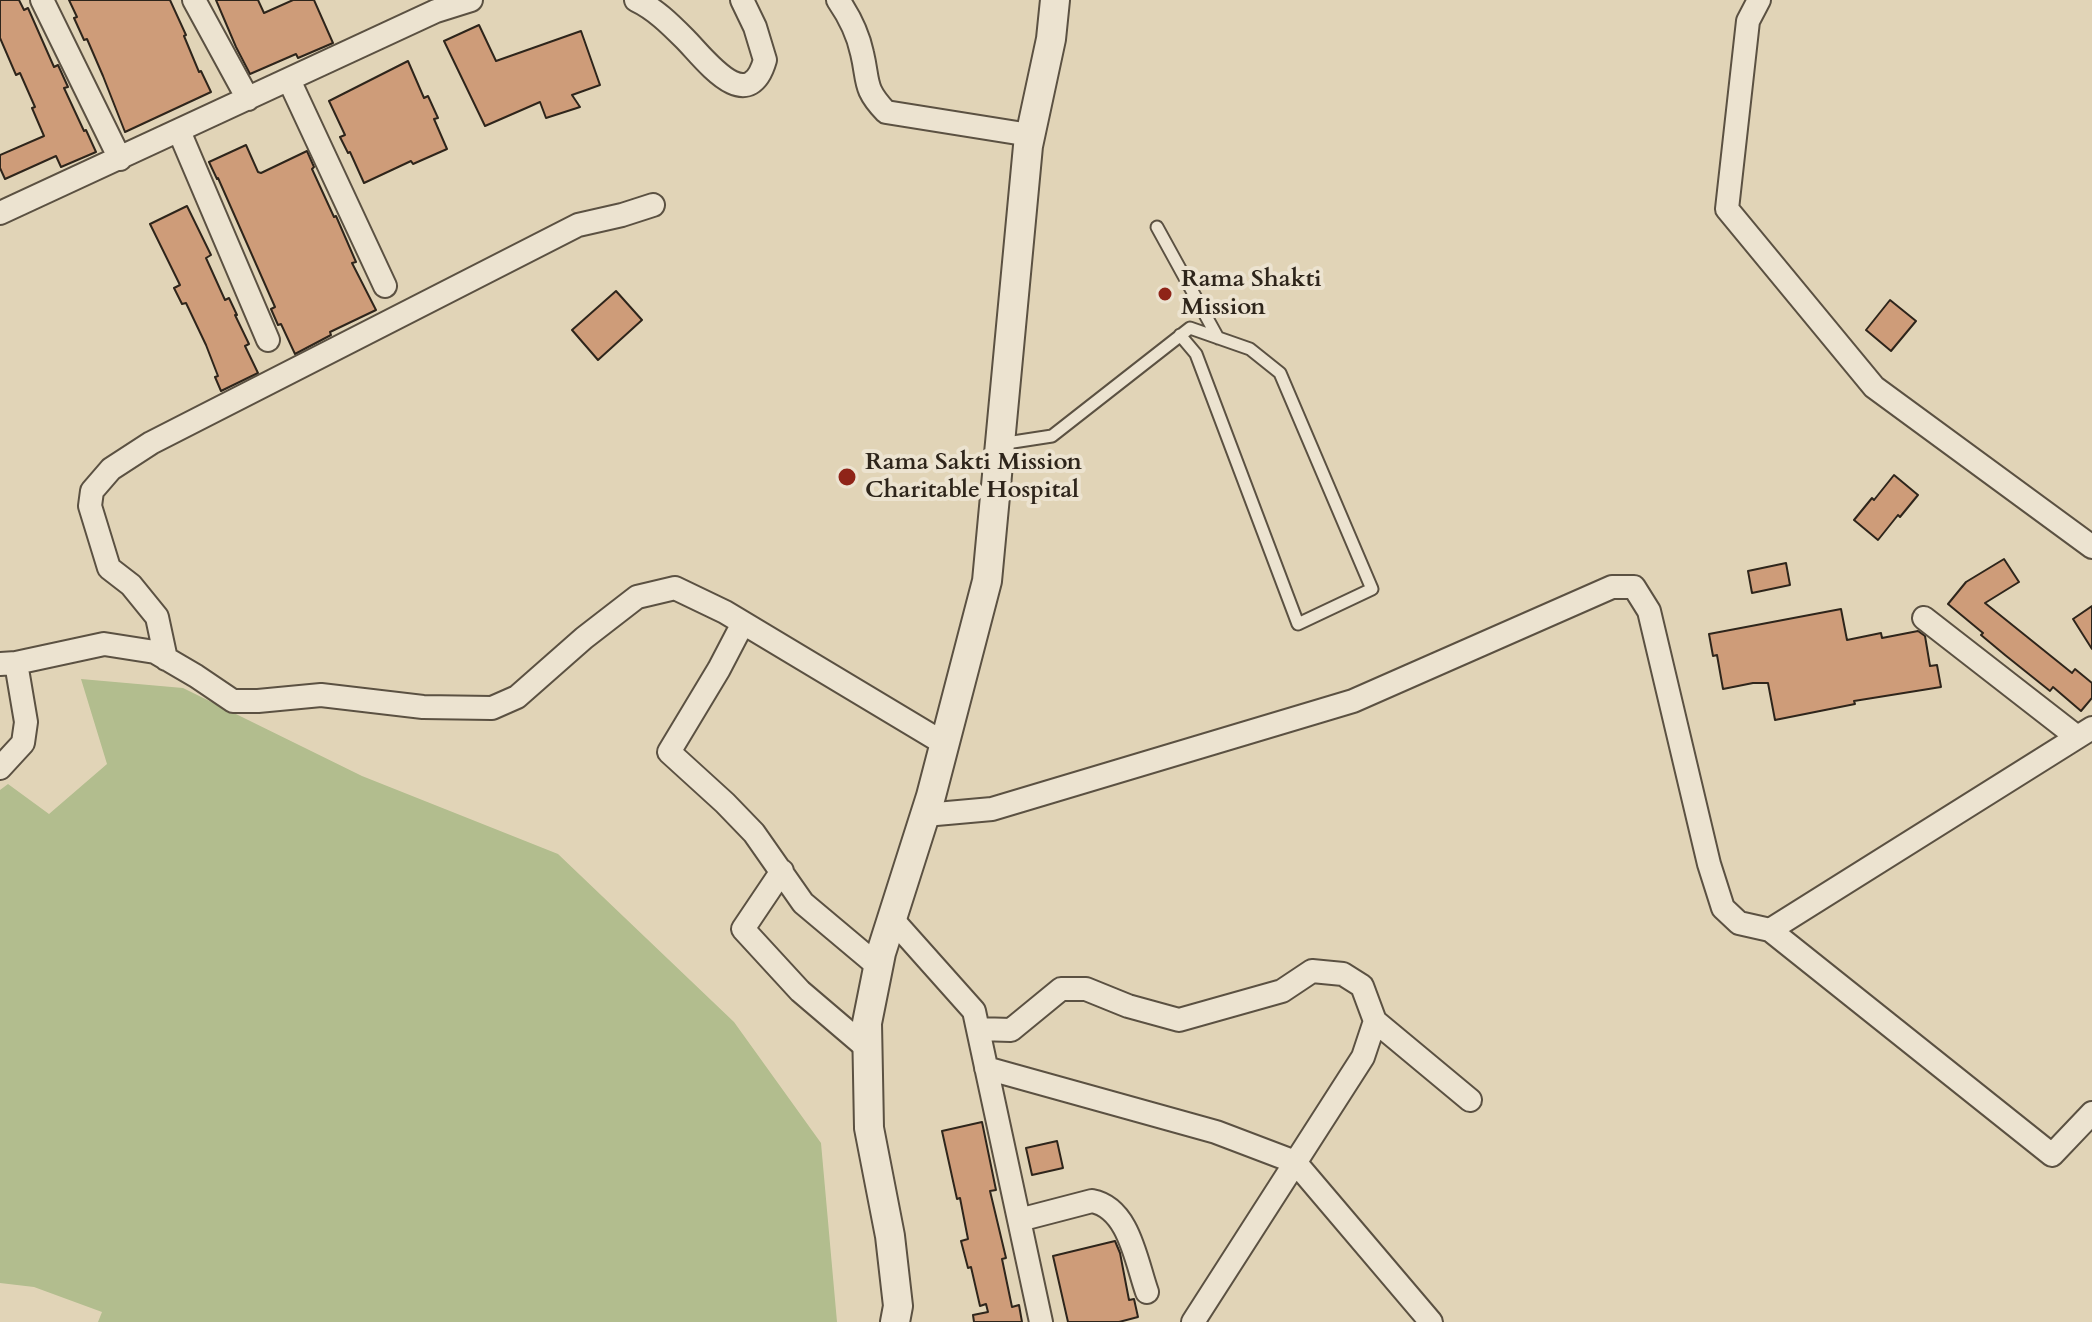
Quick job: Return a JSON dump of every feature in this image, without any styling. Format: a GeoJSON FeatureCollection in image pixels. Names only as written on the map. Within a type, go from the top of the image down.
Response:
{"type":"FeatureCollection","features":[{"type":"Feature","properties":{"kind":"street"},"geometry":{"type":"LineString","coordinates":[[42,0],[120,159]]}},
{"type":"Feature","properties":{"kind":"street"},"geometry":{"type":"LineString","coordinates":[[194,0],[248,99]]}},
{"type":"Feature","properties":{"kind":"street"},"geometry":{"type":"LineString","coordinates":[[0,188],[8,209],[436,11],[471,0]]}},
{"type":"Feature","properties":{"kind":"street"},"geometry":{"type":"LineString","coordinates":[[636,0],[667,22],[720,77],[742,84],[758,77],[765,60],[755,27],[742,0]]}},
{"type":"Feature","properties":{"kind":"street"},"geometry":{"type":"LineString","coordinates":[[838,0],[849,15],[856,33],[870,93],[886,112],[1030,135]]}},
{"type":"Feature","properties":{"kind":"street"},"geometry":{"type":"LineString","coordinates":[[895,1322],[898,1306],[890,1236],[869,1128],[867,1023],[878,966],[925,815],[987,581],[1030,135],[1051,39],[1055,0]]}},
{"type":"Feature","properties":{"kind":"street"},"geometry":{"type":"LineString","coordinates":[[1759,0],[1748,21],[1727,209],[1874,387],[2092,547]]}},
{"type":"Feature","properties":{"kind":"street"},"geometry":{"type":"LineString","coordinates":[[289,80],[385,286]]}},
{"type":"Feature","properties":{"kind":"street"},"geometry":{"type":"LineString","coordinates":[[179,131],[268,340]]}},
{"type":"Feature","properties":{"kind":"street"},"geometry":{"type":"LineString","coordinates":[[166,659],[157,617],[131,585],[109,568],[99,538],[90,506],[92,491],[111,469],[151,443],[578,225],[653,205]]}},
{"type":"Feature","properties":{"kind":"street"},"geometry":{"type":"LineString","coordinates":[[925,815],[992,809],[1353,701],[1612,587],[1634,587],[1649,611],[1709,864],[1723,908],[1739,923],[1770,930],[2052,1155],[2092,1113]]}},
{"type":"Feature","properties":{"kind":"street"},"geometry":{"type":"LineString","coordinates":[[0,768],[23,743],[26,722],[8,663],[104,644],[155,652],[233,701],[321,695],[423,707],[492,708],[517,697],[584,638],[637,597],[675,588],[725,612],[945,744]]}},
{"type":"Feature","properties":{"kind":"street"},"geometry":{"type":"LineString","coordinates":[[1770,930],[2084,732],[1924,618]]}},
{"type":"Feature","properties":{"kind":"street"},"geometry":{"type":"LineString","coordinates":[[743,623],[669,752],[754,833],[803,903],[878,966]]}},
{"type":"Feature","properties":{"kind":"street"},"geometry":{"type":"LineString","coordinates":[[782,871],[743,929],[800,991],[868,1049]]}},
{"type":"Feature","properties":{"kind":"street"},"geometry":{"type":"LineString","coordinates":[[892,919],[974,1011],[1041,1322]]}},
{"type":"Feature","properties":{"kind":"street"},"geometry":{"type":"LineString","coordinates":[[978,1029],[1011,1030],[1061,989],[1086,989],[1128,1006],[1179,1020],[1282,991],[1312,971],[1343,974],[1362,986],[1375,1021],[1470,1100]]}},
{"type":"Feature","properties":{"kind":"street"},"geometry":{"type":"LineString","coordinates":[[1193,1322],[1363,1057],[1375,1021]]}},
{"type":"Feature","properties":{"kind":"street"},"geometry":{"type":"LineString","coordinates":[[986,1068],[1216,1132],[1295,1162],[1431,1322]]}},
{"type":"Feature","properties":{"kind":"street"},"geometry":{"type":"LineString","coordinates":[[1019,1220],[1092,1201],[1102,1203],[1123,1222],[1147,1292]]}},
{"type":"Feature","properties":{"kind":"lane"},"geometry":{"type":"LineString","coordinates":[[1157,227],[1218,338]]}},
{"type":"Feature","properties":{"kind":"lane"},"geometry":{"type":"LineString","coordinates":[[1000,444],[1052,436],[1180,335],[1190,328],[1250,349],[1280,373],[1372,589],[1298,624],[1196,354],[1180,335]]}},
{"type":"Feature","properties":{"kind":"green space"},"geometry":{"type":"Polygon","coordinates":[[[81,679],[183,688],[362,776],[558,854],[734,1022],[821,1143],[837,1322],[98,1322],[102,1312],[34,1287],[0,1283],[0,790],[8,784],[49,814],[107,764],[81,679]]]}},
{"type":"Feature","properties":{"kind":"building"},"geometry":{"type":"Polygon","coordinates":[[[0,0],[19,0],[24,10],[28,8],[54,67],[58,65],[68,87],[64,88],[96,152],[61,167],[56,156],[5,179],[0,168],[0,155],[44,136],[20,73],[16,75],[0,38],[0,0]]]}},
{"type":"Feature","properties":{"kind":"building"},"geometry":{"type":"Polygon","coordinates":[[[69,0],[170,0],[199,72],[211,92],[125,132],[87,39],[84,40],[74,18],[77,17],[69,0]]]}},
{"type":"Feature","properties":{"kind":"building"},"geometry":{"type":"Polygon","coordinates":[[[216,0],[258,0],[264,13],[293,0],[314,0],[333,43],[298,58],[296,54],[250,74],[216,0]]]}},
{"type":"Feature","properties":{"kind":"building"},"geometry":{"type":"Polygon","coordinates":[[[479,25],[496,61],[581,31],[600,85],[572,95],[580,107],[546,118],[540,102],[485,126],[444,41],[479,25]]]}},
{"type":"Feature","properties":{"kind":"building"},"geometry":{"type":"Polygon","coordinates":[[[408,61],[424,98],[428,96],[438,118],[434,119],[447,149],[413,164],[411,161],[364,183],[340,137],[345,135],[329,101],[408,61]]]}},
{"type":"Feature","properties":{"kind":"building"},"geometry":{"type":"Polygon","coordinates":[[[246,145],[261,173],[307,151],[314,167],[312,169],[356,262],[352,263],[376,310],[330,332],[331,335],[295,354],[281,324],[278,325],[271,309],[275,307],[209,162],[246,145]]]}},
{"type":"Feature","properties":{"kind":"building"},"geometry":{"type":"Polygon","coordinates":[[[187,206],[211,255],[206,258],[225,300],[229,298],[237,315],[249,344],[245,346],[258,373],[221,391],[206,345],[186,303],[182,304],[174,288],[180,285],[150,224],[187,206]]]}},
{"type":"Feature","properties":{"kind":"building"},"geometry":{"type":"Polygon","coordinates":[[[616,291],[642,320],[598,360],[572,330],[616,291]]]}},
{"type":"Feature","properties":{"kind":"building"},"geometry":{"type":"Polygon","coordinates":[[[1890,300],[1916,321],[1891,351],[1866,330],[1890,300]]]}},
{"type":"Feature","properties":{"kind":"building"},"geometry":{"type":"Polygon","coordinates":[[[1894,475],[1918,495],[1878,540],[1854,520],[1894,475]]]}},
{"type":"Feature","properties":{"kind":"building"},"geometry":{"type":"Polygon","coordinates":[[[2004,559],[2019,582],[1985,603],[2072,673],[2075,669],[2092,683],[2092,698],[2081,711],[2053,687],[2050,691],[2005,655],[1948,604],[1966,582],[2004,559]]]}},
{"type":"Feature","properties":{"kind":"building"},"geometry":{"type":"Polygon","coordinates":[[[1786,563],[1790,585],[1752,593],[1748,571],[1786,563]]]}},
{"type":"Feature","properties":{"kind":"building"},"geometry":{"type":"Polygon","coordinates":[[[2092,606],[2092,649],[2073,619],[2092,606]]]}},
{"type":"Feature","properties":{"kind":"building"},"geometry":{"type":"Polygon","coordinates":[[[1841,609],[1847,640],[1881,633],[1882,638],[1918,631],[1925,636],[1930,666],[1937,665],[1941,687],[1854,701],[1855,704],[1775,720],[1768,683],[1723,689],[1717,655],[1713,656],[1709,634],[1841,609]]]}},
{"type":"Feature","properties":{"kind":"building"},"geometry":{"type":"Polygon","coordinates":[[[982,1122],[996,1190],[990,1191],[1006,1258],[1002,1259],[1012,1307],[1019,1305],[1022,1322],[974,1322],[973,1315],[988,1312],[986,1304],[980,1306],[961,1241],[968,1239],[942,1131],[982,1122]]]}},
{"type":"Feature","properties":{"kind":"building"},"geometry":{"type":"Polygon","coordinates":[[[1057,1141],[1063,1168],[1032,1175],[1026,1148],[1057,1141]]]}},
{"type":"Feature","properties":{"kind":"building"},"geometry":{"type":"Polygon","coordinates":[[[1115,1241],[1129,1300],[1134,1299],[1138,1317],[1119,1322],[1068,1322],[1053,1256],[1115,1241]]]}},
{"type":"Feature","properties":{"kind":"place","name":"Rama Shakti Mission"},"geometry":{"type":"Point","coordinates":[1165,294]}},
{"type":"Feature","properties":{"kind":"place","name":"Rama Sakti Mission Charitable Hospital"},"geometry":{"type":"Point","coordinates":[847,477]}}]}
